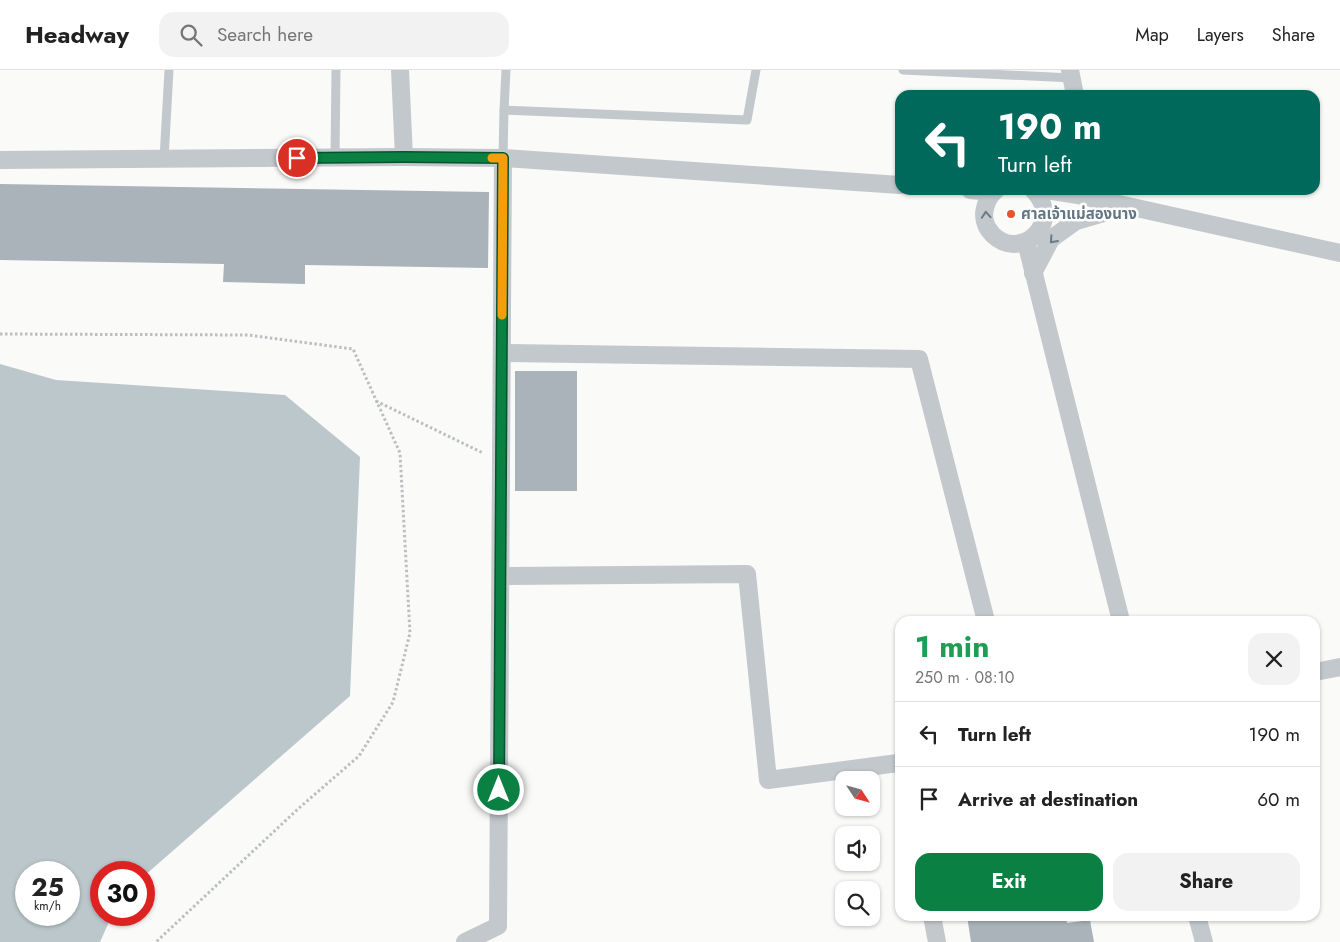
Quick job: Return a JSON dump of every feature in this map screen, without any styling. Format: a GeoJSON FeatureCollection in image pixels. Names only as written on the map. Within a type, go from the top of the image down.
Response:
{"type":"FeatureCollection","features":[{"type":"Feature","properties":{"kind":"street"},"geometry":{"type":"LineString","coordinates":[[400,70],[404,157]]}},
{"type":"Feature","properties":{"kind":"street"},"geometry":{"type":"LineString","coordinates":[[0,160],[335,157],[503,158],[895,185]]}},
{"type":"Feature","properties":{"kind":"street"},"geometry":{"type":"LineString","coordinates":[[465,942],[498,926],[503,158]]}},
{"type":"Feature","properties":{"kind":"street"},"geometry":{"type":"LineString","coordinates":[[992,195],[986,204],[984,217],[989,230],[998,240],[1012,244],[1026,242],[1037,234],[1044,223],[1045,209],[1038,195]]}},
{"type":"Feature","properties":{"kind":"street"},"geometry":{"type":"LineString","coordinates":[[1076,221],[1078,195]]}},
{"type":"Feature","properties":{"kind":"street"},"geometry":{"type":"LineString","coordinates":[[1086,195],[1127,206],[1340,253]]}},
{"type":"Feature","properties":{"kind":"street"},"geometry":{"type":"LineString","coordinates":[[1033,273],[1051,239],[1076,221],[1127,206]]}},
{"type":"Feature","properties":{"kind":"street"},"geometry":{"type":"LineString","coordinates":[[1026,242],[1120,616]]}},
{"type":"Feature","properties":{"kind":"street"},"geometry":{"type":"LineString","coordinates":[[502,353],[919,359],[985,616]]}},
{"type":"Feature","properties":{"kind":"street"},"geometry":{"type":"LineString","coordinates":[[501,576],[747,574],[768,780],[895,766]]}},
{"type":"Feature","properties":{"kind":"street"},"geometry":{"type":"LineString","coordinates":[[1320,671],[1340,667]]}},
{"type":"Feature","properties":{"kind":"street"},"geometry":{"type":"LineString","coordinates":[[933,921],[937,942]]}},
{"type":"Feature","properties":{"kind":"street"},"geometry":{"type":"LineString","coordinates":[[1198,921],[1204,942]]}},
{"type":"Feature","properties":{"kind":"lane"},"geometry":{"type":"LineString","coordinates":[[164,158],[169,70]]}},
{"type":"Feature","properties":{"kind":"lane"},"geometry":{"type":"LineString","coordinates":[[335,157],[336,70]]}},
{"type":"Feature","properties":{"kind":"lane"},"geometry":{"type":"LineString","coordinates":[[503,158],[506,70]]}},
{"type":"Feature","properties":{"kind":"lane"},"geometry":{"type":"LineString","coordinates":[[504,110],[747,120],[756,70]]}},
{"type":"Feature","properties":{"kind":"lane"},"geometry":{"type":"LineString","coordinates":[[903,70],[1072,81]]}},
{"type":"Feature","properties":{"kind":"path"},"geometry":{"type":"LineString","coordinates":[[0,334],[248,334],[353,349],[400,453],[410,633],[393,702],[359,756],[299,808],[156,942]]}},
{"type":"Feature","properties":{"kind":"path"},"geometry":{"type":"LineString","coordinates":[[376,400],[501,462]]}},
{"type":"Feature","properties":{"kind":"shaded area"},"geometry":{"type":"Polygon","coordinates":[[[0,364],[56,380],[285,395],[360,457],[350,696],[155,866],[155,861],[90,861],[90,926],[107,926],[100,942],[0,942],[0,364]]]}},
{"type":"Feature","properties":{"kind":"building"},"geometry":{"type":"Polygon","coordinates":[[[0,184],[489,192],[488,268],[305,265],[305,284],[223,282],[224,264],[0,260],[0,184]]]}},
{"type":"Feature","properties":{"kind":"building"},"geometry":{"type":"Polygon","coordinates":[[[515,371],[577,371],[577,491],[515,491],[515,371]]]}},
{"type":"Feature","properties":{"kind":"building"},"geometry":{"type":"Polygon","coordinates":[[[968,921],[1067,921],[1067,923],[1090,921],[1094,942],[971,942],[968,921]]]}},
{"type":"Feature","properties":{"kind":"slow traffic"},"geometry":{"type":"LineString","coordinates":[[492,158],[503,158],[502,315]]}},
{"type":"Feature","properties":{"kind":"place","name":"ศาลเจ้าแม่สองนาง"},"geometry":{"type":"Point","coordinates":[1011,214]}},
{"type":"Feature","properties":{"kind":"route"},"geometry":{"type":"LineString","coordinates":[[297,158],[503,158],[499,790]]}}]}
